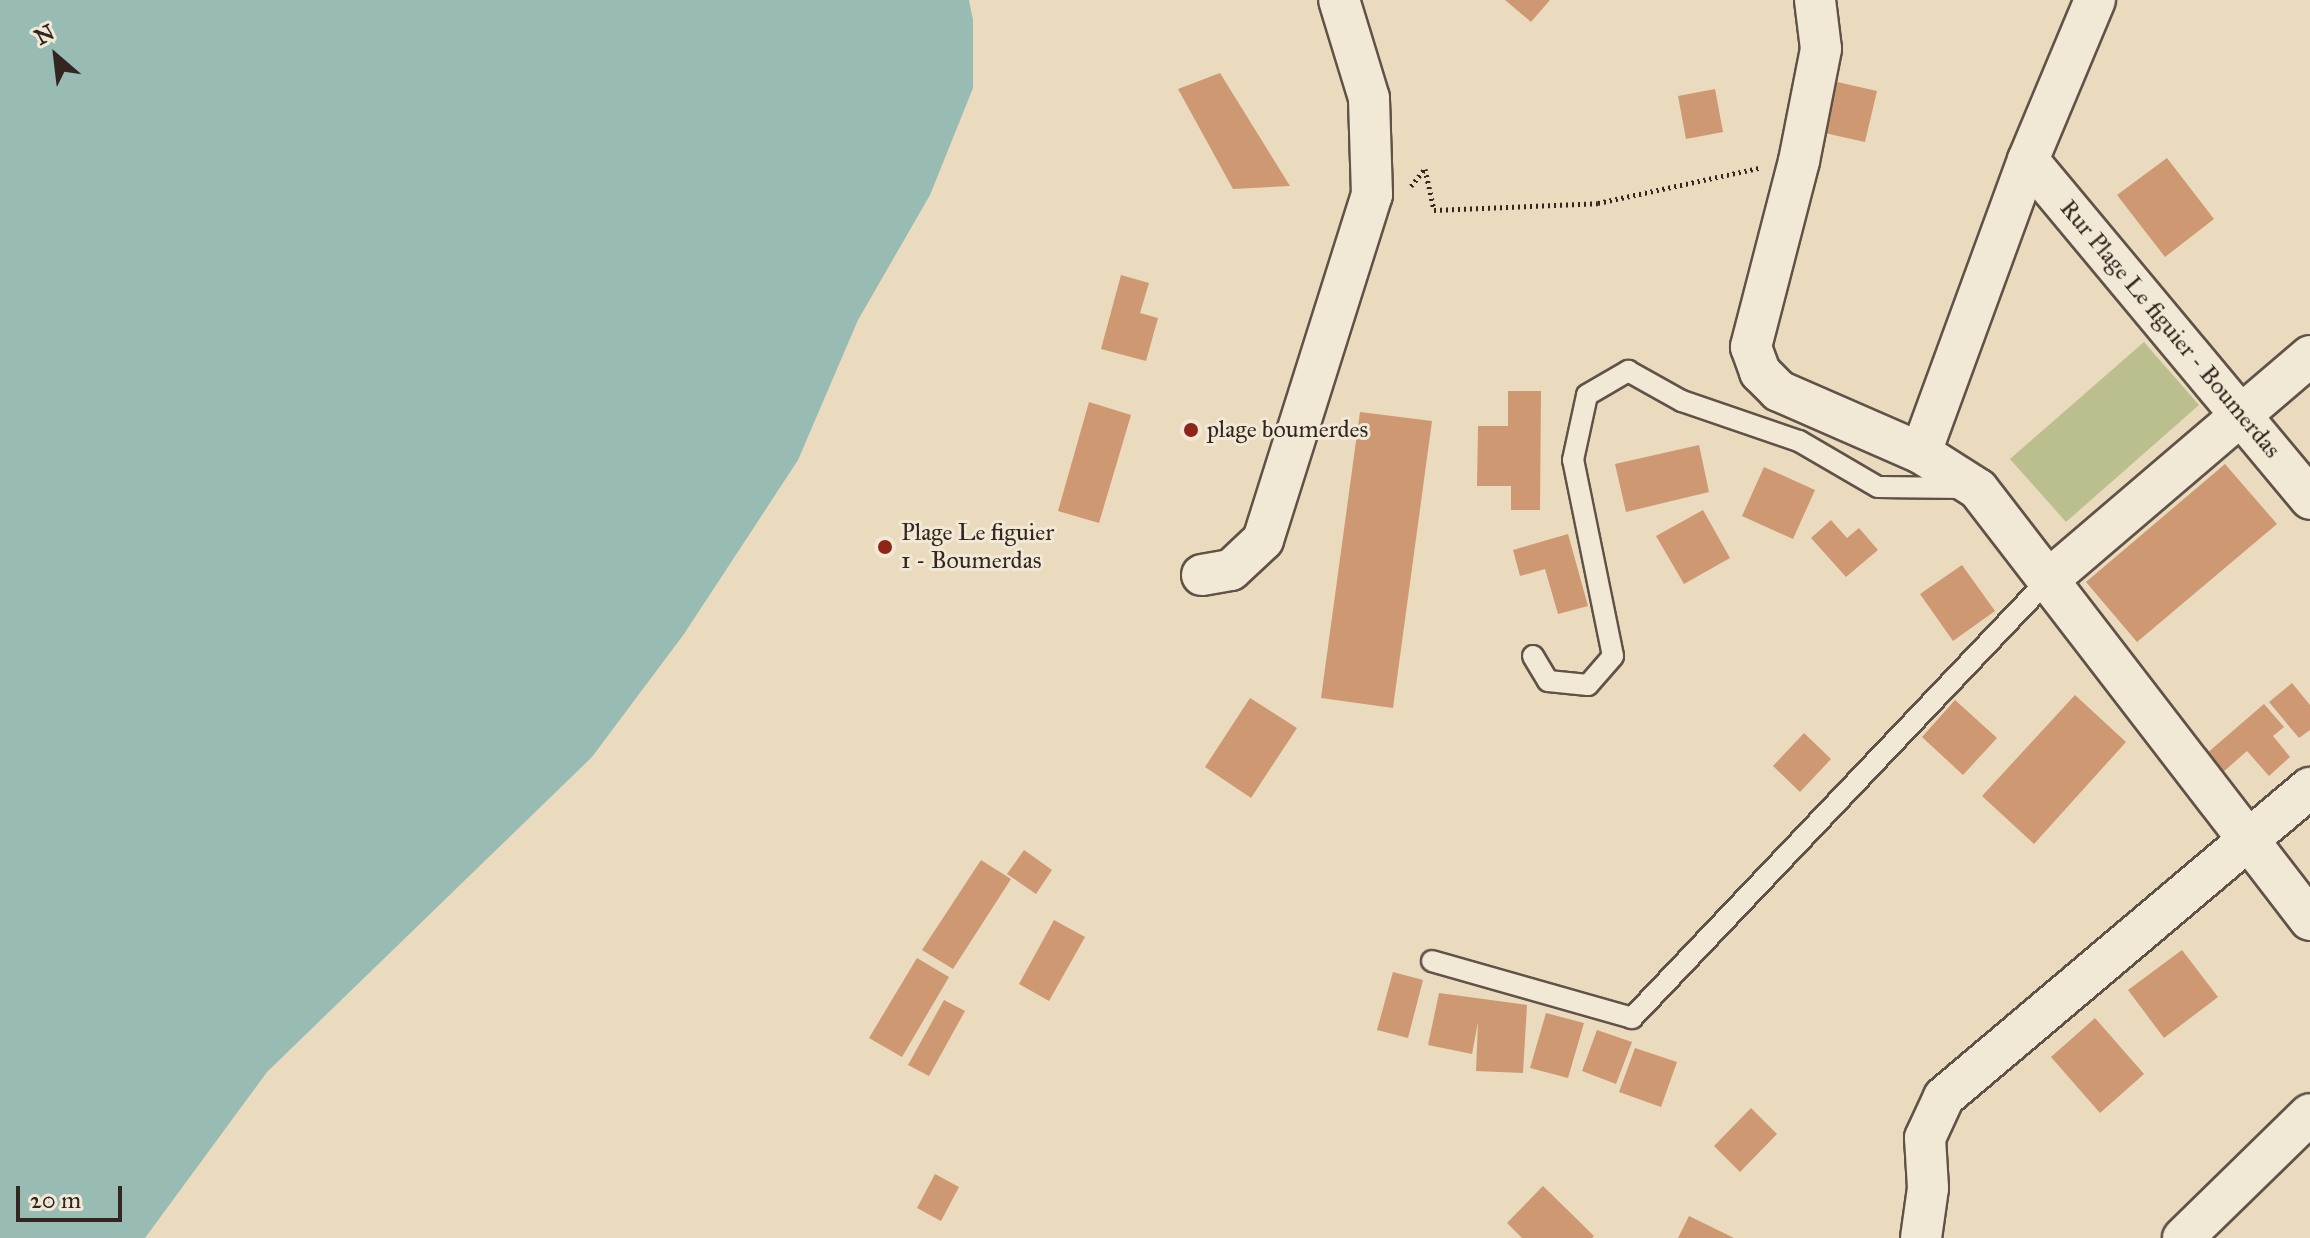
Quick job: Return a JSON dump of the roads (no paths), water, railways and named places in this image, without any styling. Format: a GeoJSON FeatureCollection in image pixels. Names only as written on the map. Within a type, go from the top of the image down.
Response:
{"type":"FeatureCollection","features":[{"type":"Feature","properties":{"kind":"street"},"geometry":{"type":"LineString","coordinates":[[1202,575],[1231,570],[1263,540],[1372,195],[1369,98],[1339,0]]}},
{"type":"Feature","properties":{"kind":"street"},"geometry":{"type":"LineString","coordinates":[[1815,0],[1821,49],[1799,161],[1751,334],[1754,360],[1779,391],[1921,453],[1978,489],[2250,838],[2310,920]]}},
{"type":"Feature","properties":{"kind":"street"},"geometry":{"type":"LineString","coordinates":[[1921,453],[2028,160],[2095,0]]}},
{"type":"Feature","properties":{"kind":"street","name":"Rur Plage Le figuier - Boumerdas"},"geometry":{"type":"LineString","coordinates":[[2028,160],[2242,413],[2310,499]]}},
{"type":"Feature","properties":{"kind":"street"},"geometry":{"type":"LineString","coordinates":[[2048,580],[2310,356]]}},
{"type":"Feature","properties":{"kind":"street"},"geometry":{"type":"LineString","coordinates":[[1921,1238],[1928,1188],[1925,1138],[1944,1097],[2310,788]]}},
{"type":"Feature","properties":{"kind":"street"},"geometry":{"type":"LineString","coordinates":[[2183,1238],[2310,1114]]}},
{"type":"Feature","properties":{"kind":"lane"},"geometry":{"type":"LineString","coordinates":[[1533,656],[1548,681],[1588,685],[1613,656],[1573,460],[1587,395],[1628,371],[1682,401],[1799,441],[1878,487],[1978,489]]}},
{"type":"Feature","properties":{"kind":"lane"},"geometry":{"type":"LineString","coordinates":[[1432,961],[1632,1018],[2048,580]]}},
{"type":"Feature","properties":{"kind":"water"},"geometry":{"type":"Polygon","coordinates":[[[0,0],[969,0],[973,20],[973,88],[930,195],[858,320],[798,460],[684,634],[592,757],[267,1072],[145,1238],[0,1238],[0,0]]]}},
{"type":"Feature","properties":{"kind":"place","name":"plage boumerdes"},"geometry":{"type":"Point","coordinates":[1191,430]}},
{"type":"Feature","properties":{"kind":"place","name":"Plage Le figuier 1 - Boumerdas"},"geometry":{"type":"Point","coordinates":[885,547]}}]}
